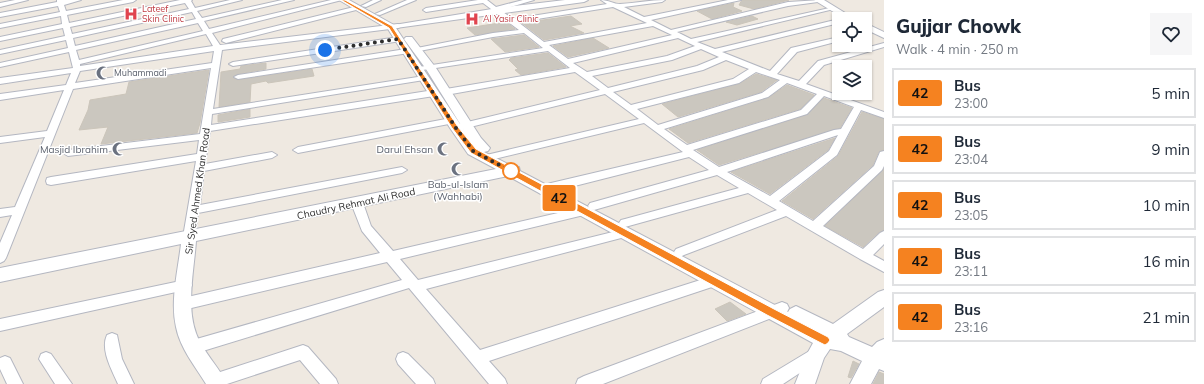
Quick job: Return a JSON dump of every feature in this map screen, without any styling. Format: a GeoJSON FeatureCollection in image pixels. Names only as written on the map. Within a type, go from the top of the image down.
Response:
{"type":"FeatureCollection","features":[{"type":"Feature","properties":{"kind":"street"},"geometry":{"type":"LineString","coordinates":[[0,5],[25,0]]}},
{"type":"Feature","properties":{"kind":"street"},"geometry":{"type":"LineString","coordinates":[[0,15],[60,2],[78,0]]}},
{"type":"Feature","properties":{"kind":"street"},"geometry":{"type":"LineString","coordinates":[[0,26],[132,0]]}},
{"type":"Feature","properties":{"kind":"street"},"geometry":{"type":"LineString","coordinates":[[0,38],[188,0],[217,46]]}},
{"type":"Feature","properties":{"kind":"street"},"geometry":{"type":"LineString","coordinates":[[0,52],[239,0]]}},
{"type":"Feature","properties":{"kind":"street"},"geometry":{"type":"LineString","coordinates":[[0,65],[291,0]]}},
{"type":"Feature","properties":{"kind":"street"},"geometry":{"type":"LineString","coordinates":[[76,66],[339,0]]}},
{"type":"Feature","properties":{"kind":"street"},"geometry":{"type":"LineString","coordinates":[[343,0],[359,5],[378,14],[402,39],[440,93],[458,125],[491,156],[625,228],[713,281],[776,310]]}},
{"type":"Feature","properties":{"kind":"street"},"geometry":{"type":"LineString","coordinates":[[217,46],[378,0]]}},
{"type":"Feature","properties":{"kind":"street"},"geometry":{"type":"LineString","coordinates":[[378,14],[412,0]]}},
{"type":"Feature","properties":{"kind":"street"},"geometry":{"type":"LineString","coordinates":[[426,10],[484,0],[688,151],[718,171],[884,267]]}},
{"type":"Feature","properties":{"kind":"street"},"geometry":{"type":"LineString","coordinates":[[238,77],[402,39],[531,0]]}},
{"type":"Feature","properties":{"kind":"street"},"geometry":{"type":"LineString","coordinates":[[496,10],[584,0]]}},
{"type":"Feature","properties":{"kind":"street"},"geometry":{"type":"LineString","coordinates":[[604,0],[678,36],[726,57],[884,115]]}},
{"type":"Feature","properties":{"kind":"street"},"geometry":{"type":"LineString","coordinates":[[512,21],[662,0]]}},
{"type":"Feature","properties":{"kind":"street"},"geometry":{"type":"LineString","coordinates":[[644,19],[733,0]]}},
{"type":"Feature","properties":{"kind":"street"},"geometry":{"type":"LineString","coordinates":[[670,32],[788,4],[818,0],[839,12]]}},
{"type":"Feature","properties":{"kind":"street"},"geometry":{"type":"LineString","coordinates":[[0,258],[4,241],[20,210],[70,87],[76,66],[60,2]]}},
{"type":"Feature","properties":{"kind":"street"},"geometry":{"type":"LineString","coordinates":[[359,5],[402,39]]}},
{"type":"Feature","properties":{"kind":"street"},"geometry":{"type":"LineString","coordinates":[[690,41],[832,8]]}},
{"type":"Feature","properties":{"kind":"street"},"geometry":{"type":"LineString","coordinates":[[714,52],[832,23]]}},
{"type":"Feature","properties":{"kind":"street"},"geometry":{"type":"LineString","coordinates":[[209,112],[425,72],[654,24]]}},
{"type":"Feature","properties":{"kind":"street"},"geometry":{"type":"LineString","coordinates":[[0,80],[76,66],[217,46],[493,35],[524,31]]}},
{"type":"Feature","properties":{"kind":"street"},"geometry":{"type":"LineString","coordinates":[[872,31],[884,35]]}},
{"type":"Feature","properties":{"kind":"street"},"geometry":{"type":"LineString","coordinates":[[566,62],[652,44],[678,36]]}},
{"type":"Feature","properties":{"kind":"street"},"geometry":{"type":"LineString","coordinates":[[233,64],[402,39]]}},
{"type":"Feature","properties":{"kind":"street"},"geometry":{"type":"LineString","coordinates":[[773,74],[794,50],[832,41]]}},
{"type":"Feature","properties":{"kind":"street"},"geometry":{"type":"LineString","coordinates":[[801,84],[821,62],[884,45]]}},
{"type":"Feature","properties":{"kind":"street","name":"Sir Syed Ahmed Khan Road"},"geometry":{"type":"LineString","coordinates":[[216,382],[193,347],[185,327],[183,304],[189,237],[216,65],[217,46]]}},
{"type":"Feature","properties":{"kind":"street"},"geometry":{"type":"LineString","coordinates":[[68,153],[205,133],[440,93],[669,58],[702,46]]}},
{"type":"Feature","properties":{"kind":"street"},"geometry":{"type":"LineString","coordinates":[[298,150],[458,125],[607,92],[700,68],[726,57]]}},
{"type":"Feature","properties":{"kind":"street"},"geometry":{"type":"LineString","coordinates":[[0,97],[216,65]]}},
{"type":"Feature","properties":{"kind":"street"},"geometry":{"type":"LineString","coordinates":[[629,108],[736,81],[756,68]]}},
{"type":"Feature","properties":{"kind":"street"},"geometry":{"type":"LineString","coordinates":[[658,128],[765,95],[787,79]]}},
{"type":"Feature","properties":{"kind":"street"},"geometry":{"type":"LineString","coordinates":[[549,188],[688,151],[804,112],[822,92]]}},
{"type":"Feature","properties":{"kind":"street"},"geometry":{"type":"LineString","coordinates":[[771,201],[833,153],[859,106]]}},
{"type":"Feature","properties":{"kind":"street"},"geometry":{"type":"LineString","coordinates":[[491,156],[646,120]]}},
{"type":"Feature","properties":{"kind":"street"},"geometry":{"type":"LineString","coordinates":[[183,304],[391,257],[589,209],[718,171],[837,132],[845,132]]}},
{"type":"Feature","properties":{"kind":"street"},"geometry":{"type":"LineString","coordinates":[[0,140],[51,133]]}},
{"type":"Feature","properties":{"kind":"street"},"geometry":{"type":"LineString","coordinates":[[815,226],[878,168],[884,154]]}},
{"type":"Feature","properties":{"kind":"street"},"geometry":{"type":"LineString","coordinates":[[200,168],[272,155]]}},
{"type":"Feature","properties":{"kind":"street"},"geometry":{"type":"LineString","coordinates":[[51,181],[201,157]]}},
{"type":"Feature","properties":{"kind":"street"},"geometry":{"type":"LineString","coordinates":[[193,210],[402,170]]}},
{"type":"Feature","properties":{"kind":"street","name":"Chaudry Rehmat Ali Road"},"geometry":{"type":"LineString","coordinates":[[0,275],[516,170]]}},
{"type":"Feature","properties":{"kind":"street"},"geometry":{"type":"LineString","coordinates":[[193,347],[414,284],[625,228],[749,189]]}},
{"type":"Feature","properties":{"kind":"street"},"geometry":{"type":"LineString","coordinates":[[357,203],[366,228],[499,384]]}},
{"type":"Feature","properties":{"kind":"street"},"geometry":{"type":"LineString","coordinates":[[0,213],[20,210]]}},
{"type":"Feature","properties":{"kind":"street"},"geometry":{"type":"LineString","coordinates":[[680,252],[787,211]]}},
{"type":"Feature","properties":{"kind":"street"},"geometry":{"type":"LineString","coordinates":[[625,228],[680,252],[830,343],[878,356],[860,384]]}},
{"type":"Feature","properties":{"kind":"street"},"geometry":{"type":"LineString","coordinates":[[864,256],[884,236]]}},
{"type":"Feature","properties":{"kind":"street"},"geometry":{"type":"LineString","coordinates":[[478,358],[713,281]]}},
{"type":"Feature","properties":{"kind":"street"},"geometry":{"type":"LineString","coordinates":[[0,325],[185,285]]}},
{"type":"Feature","properties":{"kind":"street"},"geometry":{"type":"LineString","coordinates":[[769,384],[830,343],[884,297]]}},
{"type":"Feature","properties":{"kind":"street"},"geometry":{"type":"LineString","coordinates":[[584,384],[776,310]]}},
{"type":"Feature","properties":{"kind":"street"},"geometry":{"type":"LineString","coordinates":[[112,340],[115,359],[126,384]]}},
{"type":"Feature","properties":{"kind":"street"},"geometry":{"type":"LineString","coordinates":[[805,384],[830,343]]}},
{"type":"Feature","properties":{"kind":"street"},"geometry":{"type":"LineString","coordinates":[[216,382],[303,352],[330,384]]}},
{"type":"Feature","properties":{"kind":"street"},"geometry":{"type":"LineString","coordinates":[[46,359],[64,384]]}},
{"type":"Feature","properties":{"kind":"street"},"geometry":{"type":"LineString","coordinates":[[403,359],[426,384]]}},
{"type":"Feature","properties":{"kind":"street"},"geometry":{"type":"LineString","coordinates":[[5,363],[14,384]]}},
{"type":"Feature","properties":{"kind":"building"},"geometry":{"type":"Polygon","coordinates":[[[742,0],[789,0],[754,9],[739,5],[742,0]]]}},
{"type":"Feature","properties":{"kind":"building"},"geometry":{"type":"Polygon","coordinates":[[[734,3],[733,7],[742,11],[712,19],[697,11],[734,3]]]}},
{"type":"Feature","properties":{"kind":"building"},"geometry":{"type":"Polygon","coordinates":[[[571,16],[582,24],[570,26],[584,33],[544,40],[522,23],[571,16]]]}},
{"type":"Feature","properties":{"kind":"building"},"geometry":{"type":"Polygon","coordinates":[[[752,16],[758,19],[737,25],[726,22],[752,16]]]}},
{"type":"Feature","properties":{"kind":"building"},"geometry":{"type":"Polygon","coordinates":[[[506,22],[515,29],[475,35],[467,28],[506,22]]]}},
{"type":"Feature","properties":{"kind":"building"},"geometry":{"type":"Polygon","coordinates":[[[524,35],[539,47],[505,52],[491,39],[524,35]]]}},
{"type":"Feature","properties":{"kind":"building"},"geometry":{"type":"Polygon","coordinates":[[[593,38],[609,48],[568,57],[553,46],[593,38]]]}},
{"type":"Feature","properties":{"kind":"building"},"geometry":{"type":"Polygon","coordinates":[[[548,53],[566,67],[521,75],[515,70],[518,69],[509,60],[511,58],[548,53]]]}},
{"type":"Feature","properties":{"kind":"building"},"geometry":{"type":"Polygon","coordinates":[[[266,63],[266,69],[238,74],[233,78],[238,80],[312,69],[314,76],[251,84],[250,102],[219,107],[221,72],[240,69],[241,66],[266,63]]]}},
{"type":"Feature","properties":{"kind":"building"},"geometry":{"type":"Polygon","coordinates":[[[209,70],[197,133],[101,144],[108,127],[79,130],[88,110],[90,100],[126,94],[129,82],[209,70]]]}},
{"type":"Feature","properties":{"kind":"building"},"geometry":{"type":"Polygon","coordinates":[[[756,74],[777,80],[761,92],[678,117],[662,104],[739,84],[756,74]]]}},
{"type":"Feature","properties":{"kind":"building"},"geometry":{"type":"Polygon","coordinates":[[[787,85],[814,95],[800,109],[688,143],[669,129],[768,98],[787,85]]]}},
{"type":"Feature","properties":{"kind":"building"},"geometry":{"type":"Polygon","coordinates":[[[824,98],[852,108],[840,128],[719,165],[697,150],[807,115],[824,98]]]}},
{"type":"Feature","properties":{"kind":"building"},"geometry":{"type":"Polygon","coordinates":[[[250,109],[250,117],[218,122],[218,115],[250,109]]]}},
{"type":"Feature","properties":{"kind":"building"},"geometry":{"type":"Polygon","coordinates":[[[862,112],[884,119],[884,150],[879,151],[873,165],[813,219],[782,201],[838,156],[862,112]]]}},
{"type":"Feature","properties":{"kind":"building"},"geometry":{"type":"Polygon","coordinates":[[[835,138],[828,150],[770,194],[731,172],[835,138]]]}},
{"type":"Feature","properties":{"kind":"building"},"geometry":{"type":"Polygon","coordinates":[[[884,169],[884,230],[879,232],[863,247],[825,226],[884,169]]]}},
{"type":"Feature","properties":{"kind":"building"},"geometry":{"type":"Polygon","coordinates":[[[730,302],[746,314],[727,321],[715,309],[730,302]]]}},
{"type":"Feature","properties":{"kind":"building"},"geometry":{"type":"Polygon","coordinates":[[[853,361],[859,364],[851,378],[848,377],[853,361]]]}},
{"type":"Feature","properties":{"kind":"building"},"geometry":{"type":"Polygon","coordinates":[[[879,372],[884,374],[884,384],[873,384],[879,372]]]}},
{"type":"Feature","properties":{"kind":"bus line","name":"42"},"geometry":{"type":"LineString","coordinates":[[343,0],[390,27],[456,128],[473,151],[770,312],[825,340]]}},
{"type":"Feature","properties":{"kind":"place","name":"Lateef Skin Clinic"},"geometry":{"type":"Point","coordinates":[131,14]}},
{"type":"Feature","properties":{"kind":"place","name":"Al Yasir Clinic"},"geometry":{"type":"Point","coordinates":[472,19]}},
{"type":"Feature","properties":{"kind":"place","name":"Muhammadi"},"geometry":{"type":"Point","coordinates":[103,73]}},
{"type":"Feature","properties":{"kind":"place","name":"Masjid Ibrahim"},"geometry":{"type":"Point","coordinates":[119,149]}},
{"type":"Feature","properties":{"kind":"place","name":"Darul Ehsan"},"geometry":{"type":"Point","coordinates":[444,149]}},
{"type":"Feature","properties":{"kind":"place","name":"Bab-ul-Islam (Wahhabi)"},"geometry":{"type":"Point","coordinates":[458,169]}},
{"type":"Feature","properties":{"kind":"route"},"geometry":{"type":"LineString","coordinates":[[325,50],[398,39],[456,128],[473,151],[511,171]]}}]}
